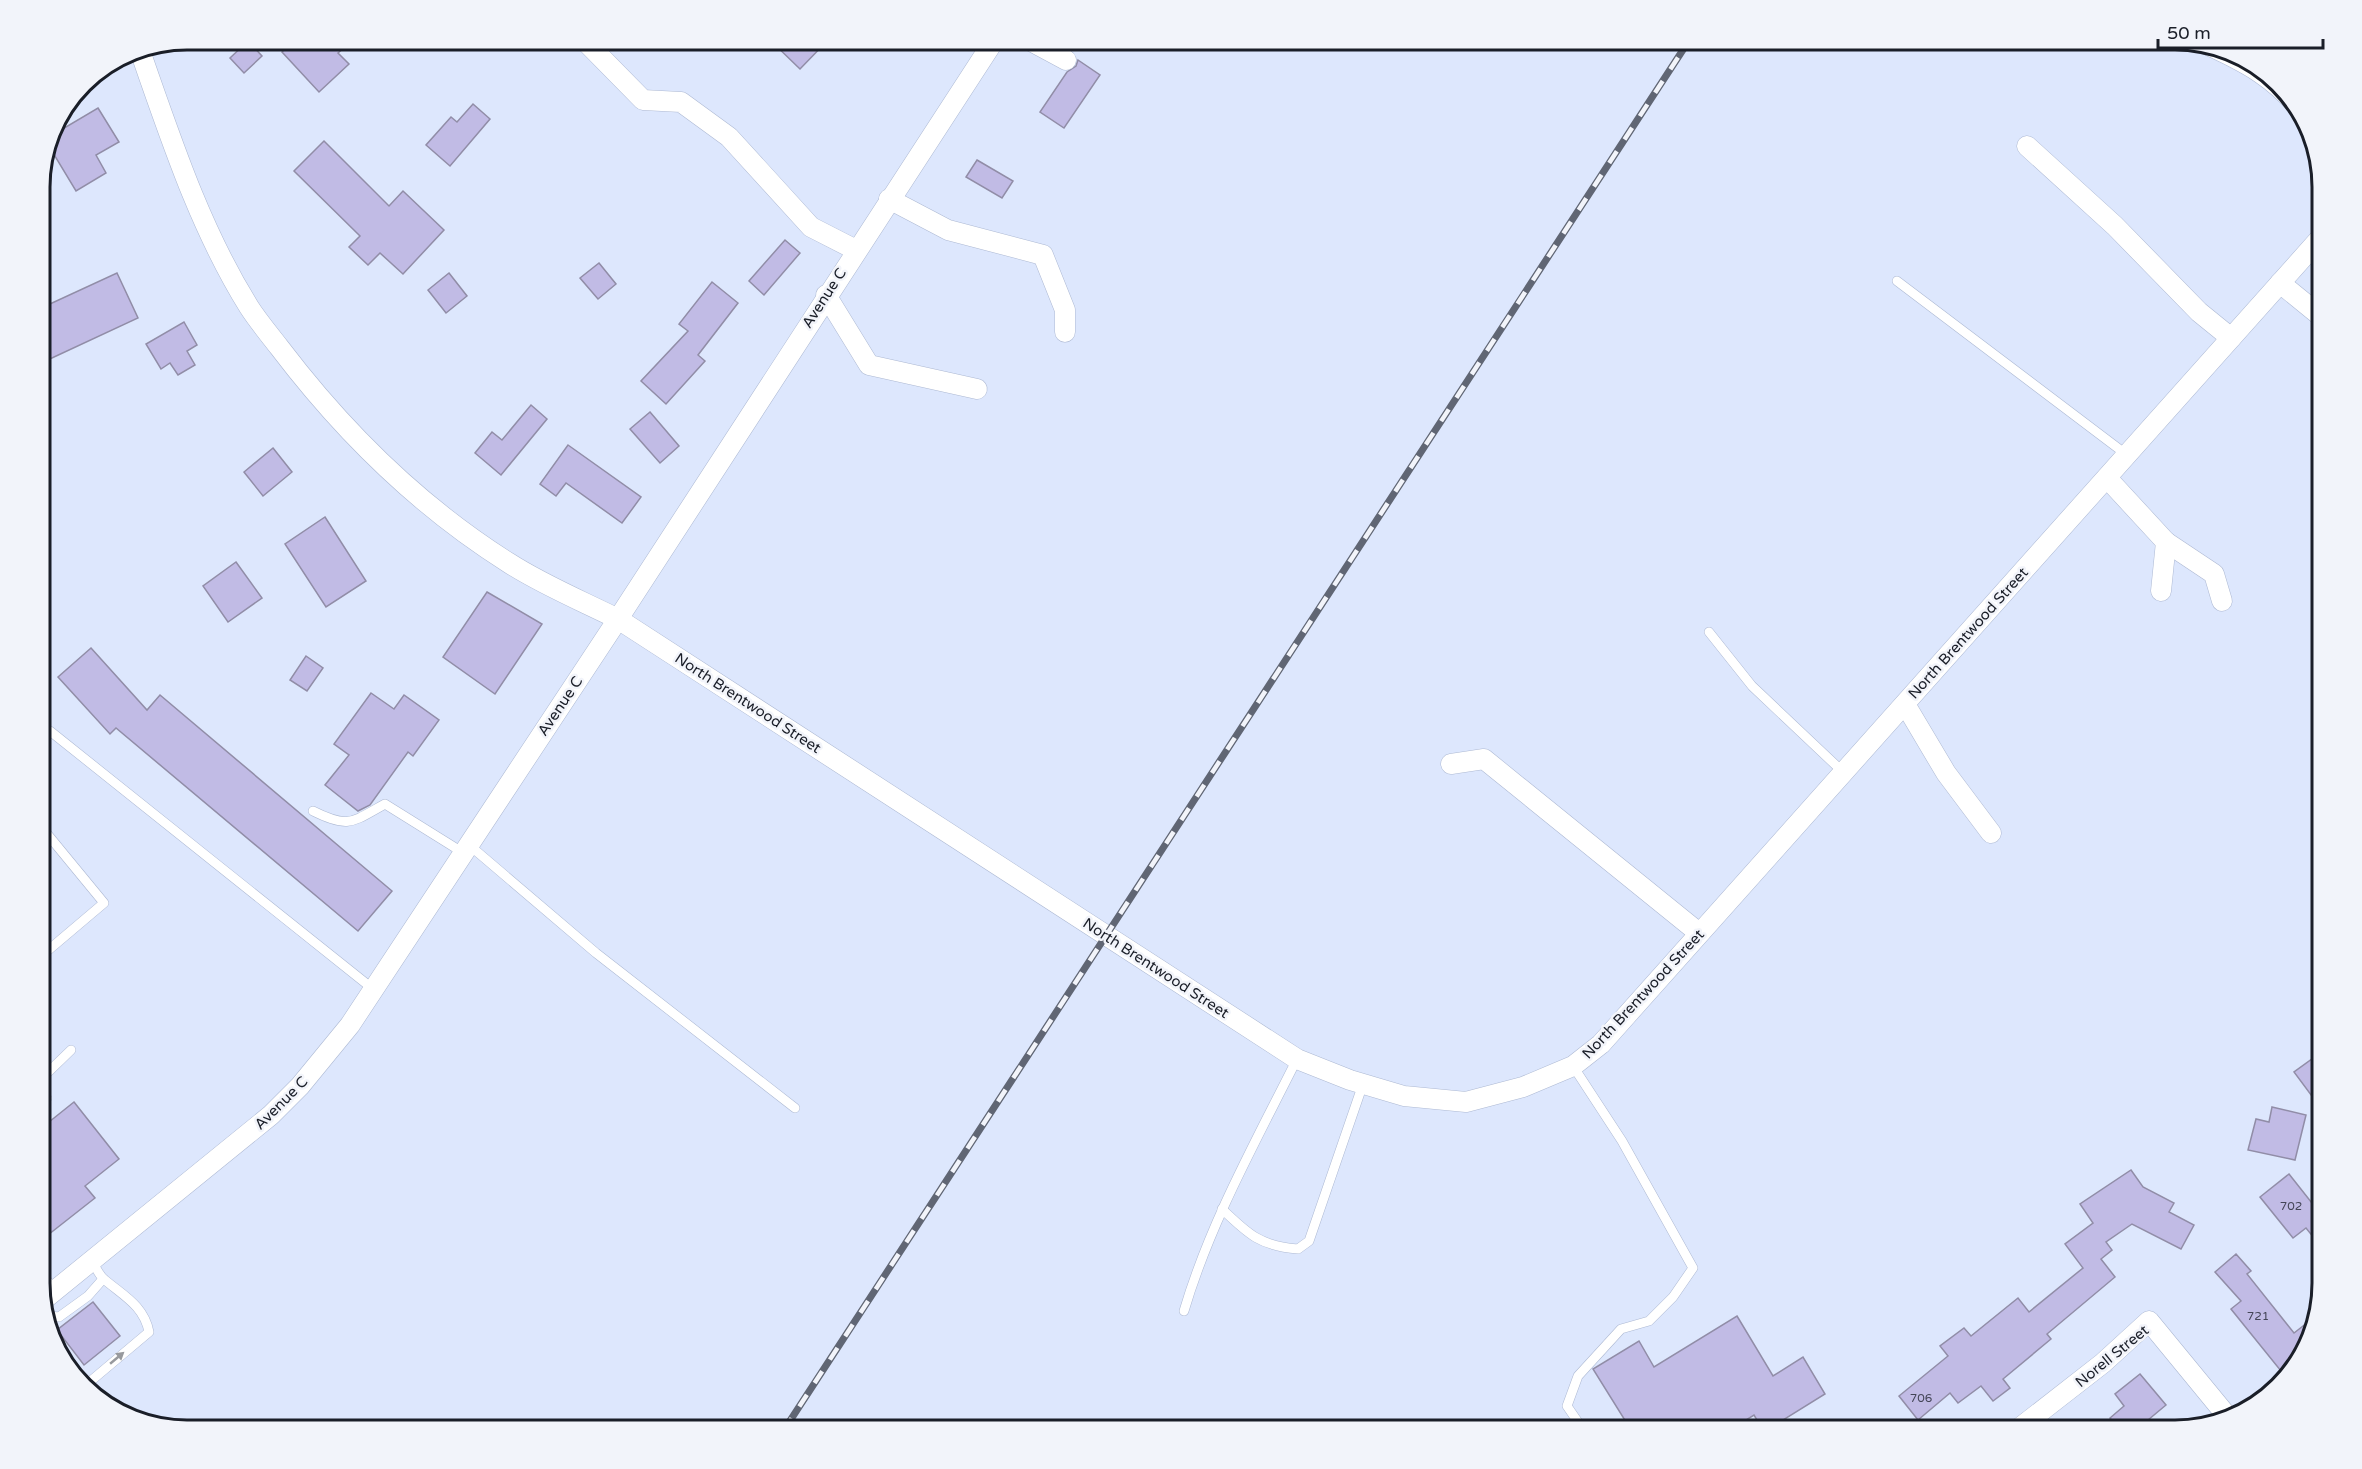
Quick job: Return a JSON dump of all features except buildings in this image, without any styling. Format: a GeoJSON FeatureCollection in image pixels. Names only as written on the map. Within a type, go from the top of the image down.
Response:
{"type":"FeatureCollection","features":[{"type":"Feature","properties":{"kind":"street"},"geometry":{"type":"LineString","coordinates":[[595,50],[643,100],[681,102],[729,138],[811,227],[856,250]]}},
{"type":"Feature","properties":{"kind":"street","name":"Avenue C"},"geometry":{"type":"LineString","coordinates":[[51,1304],[92,1261],[271,1115],[323,1059],[373,988],[618,619],[826,295],[988,50]]}},
{"type":"Feature","properties":{"kind":"street"},"geometry":{"type":"LineString","coordinates":[[1047,50],[1066,60]]}},
{"type":"Feature","properties":{"kind":"street","name":"North Brentwood Street"},"geometry":{"type":"LineString","coordinates":[[142,57],[178,160],[211,236],[249,307],[296,370],[346,428],[454,526],[511,564],[618,619],[1298,1059],[1363,1084],[1404,1096],[1466,1102],[1523,1087],[1573,1066],[1600,1044],[2312,247]]}},
{"type":"Feature","properties":{"kind":"street"},"geometry":{"type":"LineString","coordinates":[[2027,146],[2115,226],[2199,312],[2231,338]]}},
{"type":"Feature","properties":{"kind":"street"},"geometry":{"type":"LineString","coordinates":[[889,199],[948,230],[1043,255],[1065,310],[1065,332]]}},
{"type":"Feature","properties":{"kind":"street"},"geometry":{"type":"LineString","coordinates":[[2280,283],[2312,309]]}},
{"type":"Feature","properties":{"kind":"street"},"geometry":{"type":"LineString","coordinates":[[826,295],[869,365],[977,389]]}},
{"type":"Feature","properties":{"kind":"street"},"geometry":{"type":"LineString","coordinates":[[2106,477],[2166,542],[2214,574],[2222,602]]}},
{"type":"Feature","properties":{"kind":"street"},"geometry":{"type":"LineString","coordinates":[[2161,591],[2166,542]]}},
{"type":"Feature","properties":{"kind":"street"},"geometry":{"type":"LineString","coordinates":[[1905,704],[1946,773],[1991,833]]}},
{"type":"Feature","properties":{"kind":"street"},"geometry":{"type":"LineString","coordinates":[[1452,764],[1484,759],[1700,933]]}},
{"type":"Feature","properties":{"kind":"street","name":"Norell Street"},"geometry":{"type":"LineString","coordinates":[[2031,1420],[2103,1362],[2149,1321],[2223,1411]]}},
{"type":"Feature","properties":{"kind":"lane"},"geometry":{"type":"LineString","coordinates":[[1897,282],[2127,455]]}},
{"type":"Feature","properties":{"kind":"lane"},"geometry":{"type":"LineString","coordinates":[[1708,632],[1752,686],[1843,772]]}},
{"type":"Feature","properties":{"kind":"lane"},"geometry":{"type":"LineString","coordinates":[[50,731],[373,988]]}},
{"type":"Feature","properties":{"kind":"lane"},"geometry":{"type":"LineString","coordinates":[[313,811],[328,818],[351,823],[385,804],[465,848],[795,1108]]}},
{"type":"Feature","properties":{"kind":"lane"},"geometry":{"type":"LineString","coordinates":[[50,837],[104,903],[50,949]]}},
{"type":"Feature","properties":{"kind":"lane"},"geometry":{"type":"LineString","coordinates":[[50,1070],[71,1050]]}},
{"type":"Feature","properties":{"kind":"lane"},"geometry":{"type":"LineString","coordinates":[[1184,1311],[1196,1268],[1222,1209],[1298,1059]]}},
{"type":"Feature","properties":{"kind":"lane"},"geometry":{"type":"LineString","coordinates":[[1573,1066],[1622,1141],[1693,1268],[1672,1297],[1649,1321],[1621,1329],[1578,1376],[1567,1407],[1577,1420]]}},
{"type":"Feature","properties":{"kind":"lane"},"geometry":{"type":"LineString","coordinates":[[1222,1209],[1252,1238],[1265,1244],[1298,1249],[1309,1241],[1363,1084]]}},
{"type":"Feature","properties":{"kind":"lane"},"geometry":{"type":"LineString","coordinates":[[91,1381],[149,1332],[146,1318],[124,1292],[103,1279],[92,1261]]}},
{"type":"Feature","properties":{"kind":"lane"},"geometry":{"type":"LineString","coordinates":[[53,1312],[58,1317],[88,1296],[103,1279]]}},
{"type":"Feature","properties":{"kind":"railway"},"geometry":{"type":"LineString","coordinates":[[791,1420],[1683,50]]}}]}
